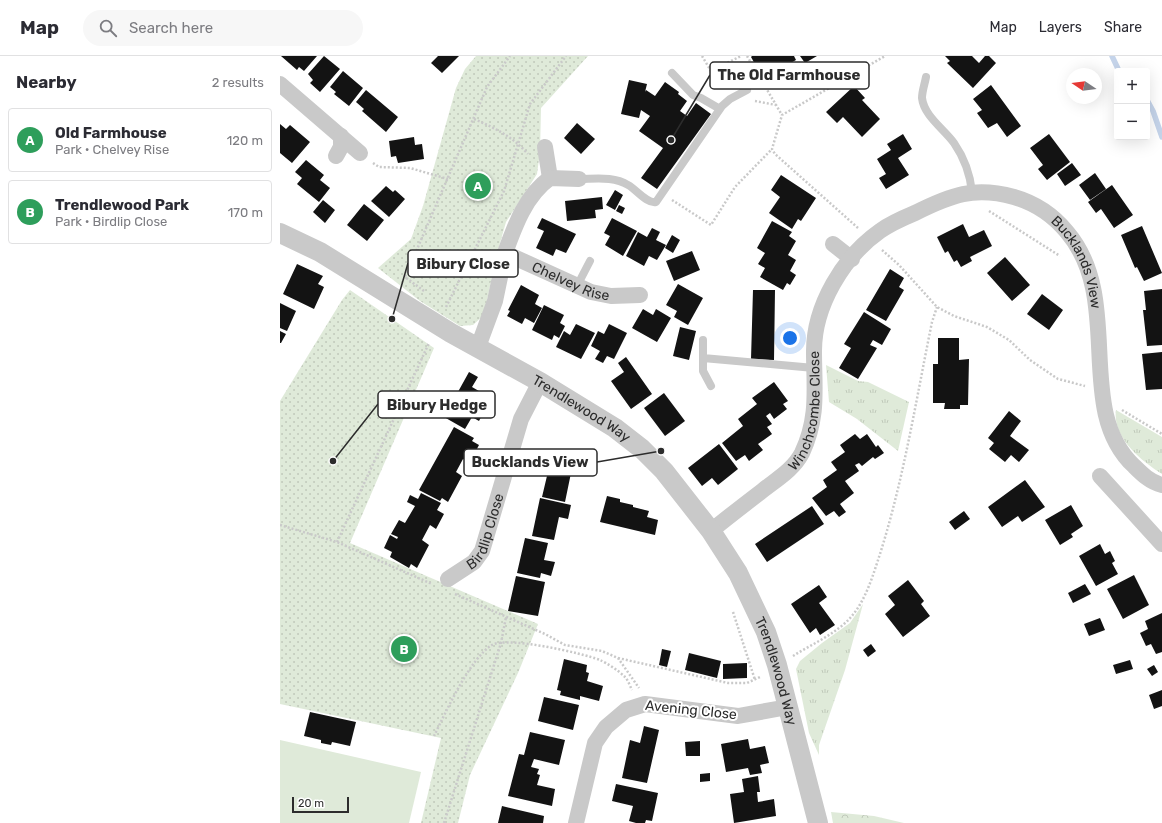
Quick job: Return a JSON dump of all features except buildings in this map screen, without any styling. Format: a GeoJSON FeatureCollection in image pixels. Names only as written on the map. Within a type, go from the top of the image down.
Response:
{"type":"FeatureCollection","features":[{"type":"Feature","properties":{"kind":"street"},"geometry":{"type":"LineString","coordinates":[[280,84],[360,153]]}},
{"type":"Feature","properties":{"kind":"street"},"geometry":{"type":"LineString","coordinates":[[336,156],[340,147],[341,136]]}},
{"type":"Feature","properties":{"kind":"street"},"geometry":{"type":"LineString","coordinates":[[545,147],[550,178]]}},
{"type":"Feature","properties":{"kind":"street"},"geometry":{"type":"LineString","coordinates":[[478,347],[496,301],[505,253],[515,227],[526,205],[538,188],[550,178],[579,179]]}},
{"type":"Feature","properties":{"kind":"street","name":"Bucklands View"},"geometry":{"type":"LineString","coordinates":[[870,239],[887,226],[927,207],[968,193],[991,192],[1031,203],[1059,223],[1078,246],[1086,260],[1093,284],[1098,315],[1103,395],[1109,429],[1119,449],[1145,476],[1162,485]]}},
{"type":"Feature","properties":{"kind":"street","name":"Trendlewood Way"},"geometry":{"type":"LineString","coordinates":[[280,234],[320,252],[438,325],[540,382],[615,428],[642,449],[664,470],[711,531],[738,573],[766,632],[777,665],[818,823]]}},
{"type":"Feature","properties":{"kind":"street","name":"Winchcombe Close"},"geometry":{"type":"LineString","coordinates":[[711,531],[790,470],[797,460],[806,443],[814,412],[814,351],[816,330],[825,298],[831,286],[870,239]]}},
{"type":"Feature","properties":{"kind":"street"},"geometry":{"type":"LineString","coordinates":[[834,244],[852,259]]}},
{"type":"Feature","properties":{"kind":"street","name":"Chelvey Rise"},"geometry":{"type":"LineString","coordinates":[[505,253],[577,286],[601,295],[626,297],[640,295]]}},
{"type":"Feature","properties":{"kind":"street","name":"Birdlip Close"},"geometry":{"type":"LineString","coordinates":[[445,586],[474,562],[482,551],[521,418],[540,382]]}},
{"type":"Feature","properties":{"kind":"street"},"geometry":{"type":"LineString","coordinates":[[1100,476],[1162,544]]}},
{"type":"Feature","properties":{"kind":"street","name":"Avening Close"},"geometry":{"type":"LineString","coordinates":[[576,823],[592,751],[598,738],[606,727],[619,715],[632,707],[644,704],[728,716],[744,715],[788,707]]}},
{"type":"Feature","properties":{"kind":"lane"},"geometry":{"type":"LineString","coordinates":[[672,73],[693,95],[720,109]]}},
{"type":"Feature","properties":{"kind":"lane"},"geometry":{"type":"LineString","coordinates":[[926,76],[922,96],[924,104],[933,120],[954,142],[966,162],[970,175],[968,193]]}},
{"type":"Feature","properties":{"kind":"lane"},"geometry":{"type":"LineString","coordinates":[[579,179],[609,179],[621,181],[653,202],[656,202],[720,109],[727,101],[747,90]]}},
{"type":"Feature","properties":{"kind":"lane"},"geometry":{"type":"LineString","coordinates":[[577,286],[590,261]]}},
{"type":"Feature","properties":{"kind":"lane"},"geometry":{"type":"LineString","coordinates":[[703,340],[703,371],[711,386]]}},
{"type":"Feature","properties":{"kind":"lane"},"geometry":{"type":"LineString","coordinates":[[703,358],[814,368]]}},
{"type":"Feature","properties":{"kind":"path"},"geometry":{"type":"LineString","coordinates":[[428,295],[405,277],[488,87],[510,56]]}},
{"type":"Feature","properties":{"kind":"path"},"geometry":{"type":"LineString","coordinates":[[440,304],[446,308],[504,191],[530,104],[566,56]]}},
{"type":"Feature","properties":{"kind":"path"},"geometry":{"type":"LineString","coordinates":[[702,56],[711,71],[741,56]]}},
{"type":"Feature","properties":{"kind":"path"},"geometry":{"type":"LineString","coordinates":[[746,56],[782,115]]}},
{"type":"Feature","properties":{"kind":"path"},"geometry":{"type":"LineString","coordinates":[[662,194],[711,225],[735,187],[772,149],[782,115],[885,56]]}},
{"type":"Feature","properties":{"kind":"path"},"geometry":{"type":"LineString","coordinates":[[474,119],[496,128],[518,143],[529,154]]}},
{"type":"Feature","properties":{"kind":"path"},"geometry":{"type":"LineString","coordinates":[[772,149],[775,154],[899,265],[937,307],[954,316],[987,327],[1009,340],[1030,360],[1058,379],[1103,395],[1162,434]]}},
{"type":"Feature","properties":{"kind":"path"},"geometry":{"type":"LineString","coordinates":[[360,153],[379,167],[410,168],[448,179]]}},
{"type":"Feature","properties":{"kind":"path"},"geometry":{"type":"LineString","coordinates":[[968,193],[1064,259]]}},
{"type":"Feature","properties":{"kind":"path"},"geometry":{"type":"LineString","coordinates":[[280,525],[337,542],[445,586],[565,645],[602,651],[618,658],[723,682],[741,684],[755,680],[851,618],[864,596],[885,538],[896,496],[930,330],[937,307]]}},
{"type":"Feature","properties":{"kind":"path"},"geometry":{"type":"LineString","coordinates":[[337,542],[438,325]]}},
{"type":"Feature","properties":{"kind":"path"},"geometry":{"type":"LineString","coordinates":[[444,823],[501,643],[506,617]]}},
{"type":"Feature","properties":{"kind":"path"},"geometry":{"type":"LineString","coordinates":[[434,736],[451,702],[476,659],[493,644],[509,641],[549,647],[600,660],[625,677],[644,704]]}},
{"type":"Feature","properties":{"kind":"path"},"geometry":{"type":"LineString","coordinates":[[618,658],[630,673],[644,704]]}},
{"type":"Feature","properties":{"kind":"green space"},"geometry":{"type":"Polygon","coordinates":[[[476,56],[588,56],[541,108],[540,152],[537,174],[506,222],[496,257],[484,315],[473,325],[460,326],[420,301],[378,268],[411,239],[423,206],[456,88],[465,69],[476,56]]]}},
{"type":"Feature","properties":{"kind":"green space"},"geometry":{"type":"Polygon","coordinates":[[[350,290],[434,348],[350,543],[538,624],[518,673],[470,775],[458,823],[421,823],[441,738],[280,704],[280,401],[342,300],[350,290]]]}},
{"type":"Feature","properties":{"kind":"green space"},"geometry":{"type":"Polygon","coordinates":[[[826,365],[858,381],[868,382],[909,402],[898,451],[857,419],[829,402],[826,365]]]}},
{"type":"Feature","properties":{"kind":"green space"},"geometry":{"type":"Polygon","coordinates":[[[1116,410],[1162,437],[1162,474],[1137,455],[1123,439],[1116,420],[1116,410]]]}},
{"type":"Feature","properties":{"kind":"green space"},"geometry":{"type":"Polygon","coordinates":[[[863,604],[845,670],[819,745],[819,755],[809,733],[796,669],[800,661],[850,623],[863,604]]]}},
{"type":"Feature","properties":{"kind":"green space"},"geometry":{"type":"Polygon","coordinates":[[[280,740],[421,772],[409,823],[280,823],[280,740]]]}},
{"type":"Feature","properties":{"kind":"green space"},"geometry":{"type":"Polygon","coordinates":[[[831,812],[874,816],[904,823],[833,823],[831,812]]]}},
{"type":"Feature","properties":{"kind":"waterway"},"geometry":{"type":"LineString","coordinates":[[1112,56],[1118,68]]}},
{"type":"Feature","properties":{"kind":"waterway"},"geometry":{"type":"LineString","coordinates":[[1149,104],[1162,137]]}},
{"type":"Feature","properties":{"kind":"place","name":"The Old Farmhouse"},"geometry":{"type":"Point","coordinates":[671,140]}},
{"type":"Feature","properties":{"kind":"place","name":"Old Farmhouse"},"geometry":{"type":"Point","coordinates":[478,186]}},
{"type":"Feature","properties":{"kind":"place","name":"Bibury Close"},"geometry":{"type":"Point","coordinates":[392,319]}},
{"type":"Feature","properties":{"kind":"place","name":"Bucklands View"},"geometry":{"type":"Point","coordinates":[661,451]}},
{"type":"Feature","properties":{"kind":"place","name":"Bibury Hedge"},"geometry":{"type":"Point","coordinates":[333,461]}},
{"type":"Feature","properties":{"kind":"place","name":"Trendlewood Park"},"geometry":{"type":"Point","coordinates":[404,649]}}]}
